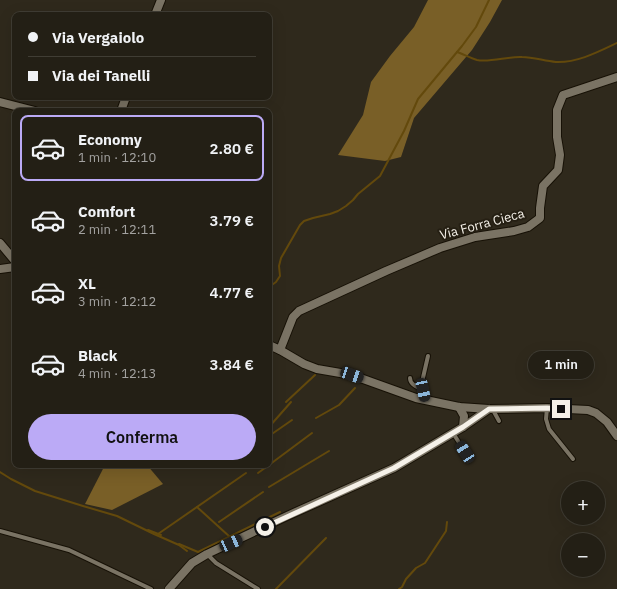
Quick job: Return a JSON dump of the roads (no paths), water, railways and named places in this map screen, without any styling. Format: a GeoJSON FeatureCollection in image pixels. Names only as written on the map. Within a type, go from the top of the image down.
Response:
{"type":"FeatureCollection","features":[{"type":"Feature","properties":{"kind":"street"},"geometry":{"type":"LineString","coordinates":[[156,12],[161,0]]}},
{"type":"Feature","properties":{"kind":"street","name":"Via Forra Cieca"},"geometry":{"type":"LineString","coordinates":[[280,350],[293,317],[299,310],[440,248],[475,237],[528,227],[540,218],[543,186],[558,170],[560,155],[557,137],[557,110],[563,95],[617,77]]}},
{"type":"Feature","properties":{"kind":"street"},"geometry":{"type":"LineString","coordinates":[[0,102],[23,108]]}},
{"type":"Feature","properties":{"kind":"street"},"geometry":{"type":"LineString","coordinates":[[0,243],[12,258]]}},
{"type":"Feature","properties":{"kind":"street"},"geometry":{"type":"LineString","coordinates":[[0,269],[12,261]]}},
{"type":"Feature","properties":{"kind":"street"},"geometry":{"type":"LineString","coordinates":[[272,347],[317,369],[352,375],[416,398],[459,407],[491,409],[547,408],[588,410],[596,413],[607,422],[617,436]]}},
{"type":"Feature","properties":{"kind":"street"},"geometry":{"type":"LineString","coordinates":[[459,407],[464,416],[463,427]]}},
{"type":"Feature","properties":{"kind":"street"},"geometry":{"type":"LineString","coordinates":[[169,589],[192,563],[207,554],[394,468],[491,409]]}},
{"type":"Feature","properties":{"kind":"lane"},"geometry":{"type":"LineString","coordinates":[[425,400],[422,382],[428,356]]}},
{"type":"Feature","properties":{"kind":"lane"},"geometry":{"type":"LineString","coordinates":[[410,378],[412,384],[423,390]]}},
{"type":"Feature","properties":{"kind":"lane"},"geometry":{"type":"LineString","coordinates":[[547,408],[546,419],[549,429],[573,459]]}},
{"type":"Feature","properties":{"kind":"lane"},"geometry":{"type":"LineString","coordinates":[[491,409],[499,421]]}},
{"type":"Feature","properties":{"kind":"lane"},"geometry":{"type":"LineString","coordinates":[[453,433],[465,452]]}},
{"type":"Feature","properties":{"kind":"lane"},"geometry":{"type":"LineString","coordinates":[[0,532],[69,550],[151,589]]}},
{"type":"Feature","properties":{"kind":"lane"},"geometry":{"type":"LineString","coordinates":[[207,554],[216,563],[258,589]]}},
{"type":"Feature","properties":{"kind":"waterway"},"geometry":{"type":"LineString","coordinates":[[272,285],[280,276],[279,266],[281,258],[300,225],[304,221],[338,211],[346,206],[380,176],[404,131],[418,99],[476,27],[489,0]]}},
{"type":"Feature","properties":{"kind":"waterway"},"geometry":{"type":"LineString","coordinates":[[457,52],[482,61],[522,57],[564,62],[580,59],[617,43]]}},
{"type":"Feature","properties":{"kind":"waterway"},"geometry":{"type":"LineString","coordinates":[[286,402],[315,375]]}},
{"type":"Feature","properties":{"kind":"waterway"},"geometry":{"type":"LineString","coordinates":[[316,418],[339,405],[355,388]]}},
{"type":"Feature","properties":{"kind":"waterway"},"geometry":{"type":"LineString","coordinates":[[272,424],[291,402]]}},
{"type":"Feature","properties":{"kind":"waterway"},"geometry":{"type":"LineString","coordinates":[[272,434],[292,420]]}},
{"type":"Feature","properties":{"kind":"waterway"},"geometry":{"type":"LineString","coordinates":[[272,463],[312,433]]}},
{"type":"Feature","properties":{"kind":"waterway"},"geometry":{"type":"LineString","coordinates":[[269,487],[329,451]]}},
{"type":"Feature","properties":{"kind":"waterway"},"geometry":{"type":"LineString","coordinates":[[258,473],[265,468]]}},
{"type":"Feature","properties":{"kind":"waterway"},"geometry":{"type":"LineString","coordinates":[[0,472],[35,491],[117,516],[179,545],[187,551]]}},
{"type":"Feature","properties":{"kind":"waterway"},"geometry":{"type":"LineString","coordinates":[[158,534],[246,473]]}},
{"type":"Feature","properties":{"kind":"waterway"},"geometry":{"type":"LineString","coordinates":[[219,522],[263,492]]}},
{"type":"Feature","properties":{"kind":"waterway"},"geometry":{"type":"LineString","coordinates":[[197,507],[230,537]]}},
{"type":"Feature","properties":{"kind":"waterway"},"geometry":{"type":"LineString","coordinates":[[179,544],[198,552],[280,512]]}},
{"type":"Feature","properties":{"kind":"waterway"},"geometry":{"type":"LineString","coordinates":[[399,589],[416,568],[425,563],[446,531],[447,522]]}},
{"type":"Feature","properties":{"kind":"waterway"},"geometry":{"type":"LineString","coordinates":[[148,530],[161,535]]}},
{"type":"Feature","properties":{"kind":"waterway"},"geometry":{"type":"LineString","coordinates":[[276,589],[326,538]]}}]}
